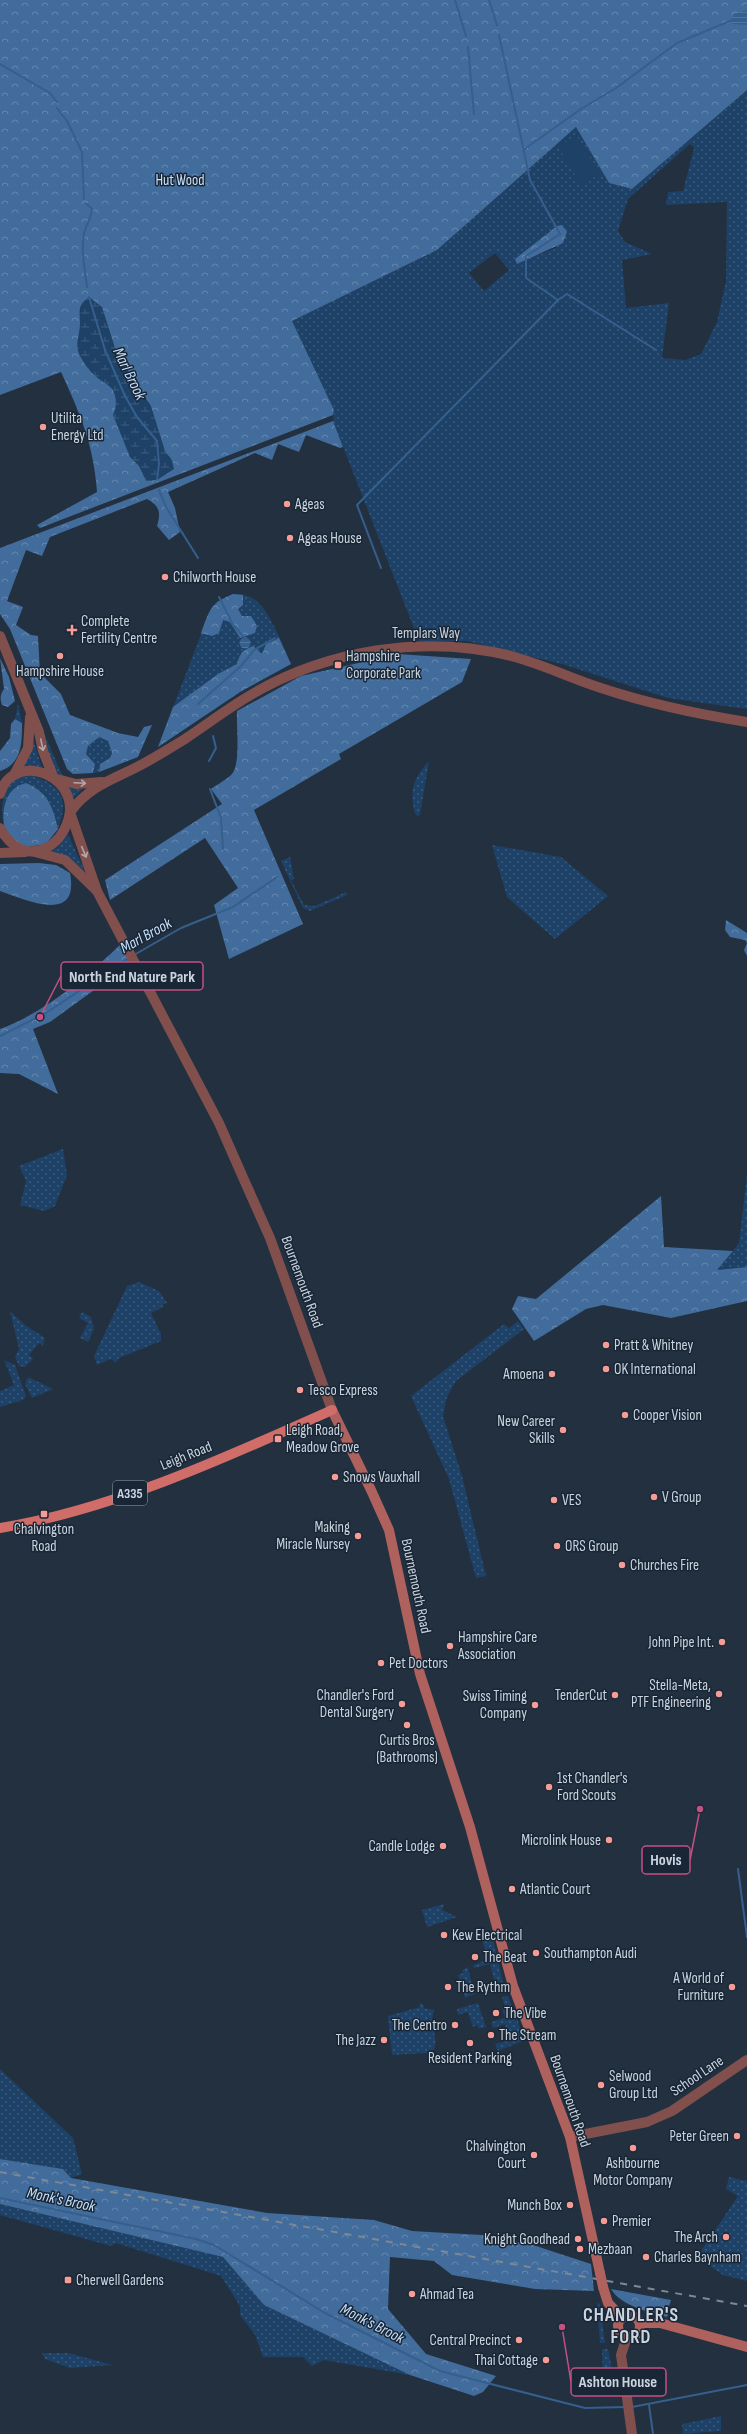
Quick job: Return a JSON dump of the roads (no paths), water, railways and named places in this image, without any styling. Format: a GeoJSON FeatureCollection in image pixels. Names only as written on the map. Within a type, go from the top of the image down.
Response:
{"type":"FeatureCollection","features":[{"type":"Feature","properties":{"kind":"main road","name":"Leigh Road"},"geometry":{"type":"LineString","coordinates":[[0,1528],[27,1523],[112,1499],[181,1476],[332,1410]]}},
{"type":"Feature","properties":{"kind":"main road","name":"Bournemouth Road"},"geometry":{"type":"LineString","coordinates":[[332,1410],[372,1490],[389,1530],[422,1681],[470,1827],[513,1986],[570,2137],[600,2274],[608,2303],[622,2318]]}},
{"type":"Feature","properties":{"kind":"main road"},"geometry":{"type":"LineString","coordinates":[[640,2323],[637,2334],[627,2337],[619,2331],[618,2324],[622,2318],[632,2315],[640,2323],[660,2323],[747,2347]]}},
{"type":"Feature","properties":{"kind":"street"},"geometry":{"type":"LineString","coordinates":[[0,636],[24,692],[30,714],[39,732],[43,751],[55,778]]}},
{"type":"Feature","properties":{"kind":"street","name":"Templars Way"},"geometry":{"type":"LineString","coordinates":[[32,852],[49,847],[60,837],[71,813],[87,794],[103,782],[148,761],[249,696],[296,673],[330,661],[391,647],[465,647],[495,652],[513,656],[613,692],[666,708],[747,722]]}},
{"type":"Feature","properties":{"kind":"street"},"geometry":{"type":"LineString","coordinates":[[0,794],[5,784],[14,775],[28,748],[30,714]]}},
{"type":"Feature","properties":{"kind":"street","name":"Templars Way"},"geometry":{"type":"LineString","coordinates":[[14,775],[29,771],[76,784],[103,782]]}},
{"type":"Feature","properties":{"kind":"street","name":"Bournemouth Road"},"geometry":{"type":"LineString","coordinates":[[55,778],[67,793],[71,813],[97,891],[219,1123],[252,1196],[278,1259],[332,1410]]}},
{"type":"Feature","properties":{"kind":"street"},"geometry":{"type":"LineString","coordinates":[[0,828],[11,843],[32,852]]}},
{"type":"Feature","properties":{"kind":"street"},"geometry":{"type":"LineString","coordinates":[[0,853],[32,852]]}},
{"type":"Feature","properties":{"kind":"street","name":"Bournemouth Road"},"geometry":{"type":"LineString","coordinates":[[32,852],[65,860],[97,891]]}},
{"type":"Feature","properties":{"kind":"street","name":"School Lane"},"geometry":{"type":"LineString","coordinates":[[570,2137],[653,2119],[672,2111],[747,2060]]}},
{"type":"Feature","properties":{"kind":"street"},"geometry":{"type":"LineString","coordinates":[[627,2337],[621,2355],[632,2434]]}},
{"type":"Feature","properties":{"kind":"waterway"},"geometry":{"type":"LineString","coordinates":[[455,0],[466,36]]}},
{"type":"Feature","properties":{"kind":"waterway"},"geometry":{"type":"LineString","coordinates":[[489,0],[497,25]]}},
{"type":"Feature","properties":{"kind":"waterway"},"geometry":{"type":"LineString","coordinates":[[523,150],[581,109],[616,88],[677,43],[730,21]]}},
{"type":"Feature","properties":{"kind":"waterway"},"geometry":{"type":"LineString","coordinates":[[381,568],[357,505],[558,300],[526,278],[526,256],[560,234],[530,180],[499,35]]}},
{"type":"Feature","properties":{"kind":"waterway"},"geometry":{"type":"LineString","coordinates":[[468,47],[474,114]]}},
{"type":"Feature","properties":{"kind":"waterway","name":"Marl Brook"},"geometry":{"type":"LineString","coordinates":[[0,64],[50,93],[57,102]]}},
{"type":"Feature","properties":{"kind":"waterway","name":"Marl Brook"},"geometry":{"type":"LineString","coordinates":[[57,108],[67,121],[82,152],[84,199]]}},
{"type":"Feature","properties":{"kind":"waterway","name":"Marl Brook"},"geometry":{"type":"LineString","coordinates":[[87,204],[92,209],[85,230],[83,244],[83,258],[87,287]]}},
{"type":"Feature","properties":{"kind":"waterway"},"geometry":{"type":"LineString","coordinates":[[558,300],[567,294],[656,350]]}},
{"type":"Feature","properties":{"kind":"waterway","name":"Marl Brook"},"geometry":{"type":"LineString","coordinates":[[89,297],[105,350],[125,396],[137,417],[157,441],[159,464],[157,480]]}},
{"type":"Feature","properties":{"kind":"waterway","name":"Marl Brook"},"geometry":{"type":"LineString","coordinates":[[159,490],[166,507],[198,558]]}},
{"type":"Feature","properties":{"kind":"waterway","name":"Marl Brook"},"geometry":{"type":"LineString","coordinates":[[219,597],[233,625],[246,639]]}},
{"type":"Feature","properties":{"kind":"waterway","name":"Marl Brook"},"geometry":{"type":"LineString","coordinates":[[198,704],[241,666],[254,650],[275,638]]}},
{"type":"Feature","properties":{"kind":"waterway","name":"Marl Brook"},"geometry":{"type":"LineString","coordinates":[[209,761],[216,748],[213,736]]}},
{"type":"Feature","properties":{"kind":"waterway","name":"Marl Brook"},"geometry":{"type":"LineString","coordinates":[[210,789],[221,818],[223,849]]}},
{"type":"Feature","properties":{"kind":"waterway","name":"Marl Brook"},"geometry":{"type":"LineString","coordinates":[[134,955],[181,928],[233,907],[277,877]]}},
{"type":"Feature","properties":{"kind":"waterway","name":"Marl Brook"},"geometry":{"type":"LineString","coordinates":[[0,1036],[46,1013],[129,958]]}},
{"type":"Feature","properties":{"kind":"waterway"},"geometry":{"type":"LineString","coordinates":[[738,1869],[747,1937]]}},
{"type":"Feature","properties":{"kind":"waterway","name":"Monk's Brook"},"geometry":{"type":"LineString","coordinates":[[0,2198],[196,2239],[214,2245],[325,2313],[440,2371],[585,2408],[626,2407]]}},
{"type":"Feature","properties":{"kind":"waterway","name":"Monk's Brook"},"geometry":{"type":"LineString","coordinates":[[632,2407],[747,2385]]}},
{"type":"Feature","properties":{"kind":"waterway"},"geometry":{"type":"LineString","coordinates":[[649,2405],[653,2434]]}},
{"type":"Feature","properties":{"kind":"railway"},"geometry":{"type":"LineString","coordinates":[[0,2172],[747,2306]]}},
{"type":"Feature","properties":{"kind":"place","name":"Utilita Energy Ltd"},"geometry":{"type":"Point","coordinates":[43,427]}},
{"type":"Feature","properties":{"kind":"place","name":"Ageas"},"geometry":{"type":"Point","coordinates":[287,504]}},
{"type":"Feature","properties":{"kind":"place","name":"Ageas House"},"geometry":{"type":"Point","coordinates":[290,538]}},
{"type":"Feature","properties":{"kind":"place","name":"Chilworth House"},"geometry":{"type":"Point","coordinates":[165,577]}},
{"type":"Feature","properties":{"kind":"place","name":"Complete Fertility Centre"},"geometry":{"type":"Point","coordinates":[72,630]}},
{"type":"Feature","properties":{"kind":"place","name":"Hampshire House"},"geometry":{"type":"Point","coordinates":[60,656]}},
{"type":"Feature","properties":{"kind":"place","name":"Hampshire Corporate Park"},"geometry":{"type":"Point","coordinates":[338,665]}},
{"type":"Feature","properties":{"kind":"place","name":"North End Nature Park"},"geometry":{"type":"Point","coordinates":[40,1017]}},
{"type":"Feature","properties":{"kind":"place","name":"Pratt & Whitney"},"geometry":{"type":"Point","coordinates":[606,1345]}},
{"type":"Feature","properties":{"kind":"place","name":"OK International"},"geometry":{"type":"Point","coordinates":[606,1369]}},
{"type":"Feature","properties":{"kind":"place","name":"Amoena"},"geometry":{"type":"Point","coordinates":[552,1374]}},
{"type":"Feature","properties":{"kind":"place","name":"Tesco Express"},"geometry":{"type":"Point","coordinates":[300,1390]}},
{"type":"Feature","properties":{"kind":"place","name":"Cooper Vision"},"geometry":{"type":"Point","coordinates":[625,1415]}},
{"type":"Feature","properties":{"kind":"place","name":"New Career Skills"},"geometry":{"type":"Point","coordinates":[563,1430]}},
{"type":"Feature","properties":{"kind":"place","name":"Leigh Road, Meadow Grove"},"geometry":{"type":"Point","coordinates":[278,1439]}},
{"type":"Feature","properties":{"kind":"place","name":"Snows Vauxhall"},"geometry":{"type":"Point","coordinates":[335,1477]}},
{"type":"Feature","properties":{"kind":"place","name":"V Group"},"geometry":{"type":"Point","coordinates":[654,1497]}},
{"type":"Feature","properties":{"kind":"place","name":"VES"},"geometry":{"type":"Point","coordinates":[554,1500]}},
{"type":"Feature","properties":{"kind":"place","name":"Chalvington Road"},"geometry":{"type":"Point","coordinates":[44,1514]}},
{"type":"Feature","properties":{"kind":"place","name":"Making Miracle Nursey"},"geometry":{"type":"Point","coordinates":[358,1536]}},
{"type":"Feature","properties":{"kind":"place","name":"ORS Group"},"geometry":{"type":"Point","coordinates":[557,1546]}},
{"type":"Feature","properties":{"kind":"place","name":"Churches Fire"},"geometry":{"type":"Point","coordinates":[622,1565]}},
{"type":"Feature","properties":{"kind":"place","name":"John Pipe Int."},"geometry":{"type":"Point","coordinates":[722,1642]}},
{"type":"Feature","properties":{"kind":"place","name":"Hampshire Care Association"},"geometry":{"type":"Point","coordinates":[450,1646]}},
{"type":"Feature","properties":{"kind":"place","name":"Pet Doctors"},"geometry":{"type":"Point","coordinates":[381,1663]}},
{"type":"Feature","properties":{"kind":"place","name":"Stella-Meta, PTF Engineering"},"geometry":{"type":"Point","coordinates":[719,1694]}},
{"type":"Feature","properties":{"kind":"place","name":"TenderCut"},"geometry":{"type":"Point","coordinates":[615,1695]}},
{"type":"Feature","properties":{"kind":"place","name":"Chandler's Ford Dental Surgery"},"geometry":{"type":"Point","coordinates":[402,1704]}},
{"type":"Feature","properties":{"kind":"place","name":"Swiss Timing Company"},"geometry":{"type":"Point","coordinates":[535,1705]}},
{"type":"Feature","properties":{"kind":"place","name":"Curtis Bros (Bathrooms)"},"geometry":{"type":"Point","coordinates":[407,1725]}},
{"type":"Feature","properties":{"kind":"place","name":"1st Chandler's Ford Scouts"},"geometry":{"type":"Point","coordinates":[549,1787]}},
{"type":"Feature","properties":{"kind":"place","name":"Hovis"},"geometry":{"type":"Point","coordinates":[700,1809]}},
{"type":"Feature","properties":{"kind":"place","name":"Microlink House"},"geometry":{"type":"Point","coordinates":[609,1840]}},
{"type":"Feature","properties":{"kind":"place","name":"Candle Lodge"},"geometry":{"type":"Point","coordinates":[443,1846]}},
{"type":"Feature","properties":{"kind":"place","name":"Atlantic Court"},"geometry":{"type":"Point","coordinates":[512,1889]}},
{"type":"Feature","properties":{"kind":"place","name":"Kew Electrical"},"geometry":{"type":"Point","coordinates":[444,1935]}},
{"type":"Feature","properties":{"kind":"place","name":"Southampton Audi"},"geometry":{"type":"Point","coordinates":[536,1953]}},
{"type":"Feature","properties":{"kind":"place","name":"The Beat"},"geometry":{"type":"Point","coordinates":[475,1957]}},
{"type":"Feature","properties":{"kind":"place","name":"The Rythm"},"geometry":{"type":"Point","coordinates":[448,1987]}},
{"type":"Feature","properties":{"kind":"place","name":"A World of Furniture"},"geometry":{"type":"Point","coordinates":[732,1987]}},
{"type":"Feature","properties":{"kind":"place","name":"The Vibe"},"geometry":{"type":"Point","coordinates":[496,2013]}},
{"type":"Feature","properties":{"kind":"place","name":"The Centro"},"geometry":{"type":"Point","coordinates":[455,2025]}},
{"type":"Feature","properties":{"kind":"place","name":"The Stream"},"geometry":{"type":"Point","coordinates":[491,2035]}},
{"type":"Feature","properties":{"kind":"place","name":"The Jazz"},"geometry":{"type":"Point","coordinates":[384,2040]}},
{"type":"Feature","properties":{"kind":"place","name":"Resident Parking"},"geometry":{"type":"Point","coordinates":[470,2043]}},
{"type":"Feature","properties":{"kind":"place","name":"Selwood Group Ltd"},"geometry":{"type":"Point","coordinates":[601,2085]}},
{"type":"Feature","properties":{"kind":"place","name":"Peter Green"},"geometry":{"type":"Point","coordinates":[737,2136]}},
{"type":"Feature","properties":{"kind":"place","name":"Ashbourne Motor Company"},"geometry":{"type":"Point","coordinates":[633,2148]}},
{"type":"Feature","properties":{"kind":"place","name":"Chalvington Court"},"geometry":{"type":"Point","coordinates":[534,2155]}},
{"type":"Feature","properties":{"kind":"place","name":"Munch Box"},"geometry":{"type":"Point","coordinates":[570,2205]}},
{"type":"Feature","properties":{"kind":"place","name":"Premier"},"geometry":{"type":"Point","coordinates":[604,2221]}},
{"type":"Feature","properties":{"kind":"place","name":"The Arch"},"geometry":{"type":"Point","coordinates":[726,2237]}},
{"type":"Feature","properties":{"kind":"place","name":"Knight Goodhead"},"geometry":{"type":"Point","coordinates":[578,2239]}},
{"type":"Feature","properties":{"kind":"place","name":"Mezbaan"},"geometry":{"type":"Point","coordinates":[580,2249]}},
{"type":"Feature","properties":{"kind":"place","name":"Charles Baynham"},"geometry":{"type":"Point","coordinates":[646,2257]}},
{"type":"Feature","properties":{"kind":"place","name":"Cherwell Gardens"},"geometry":{"type":"Point","coordinates":[68,2280]}},
{"type":"Feature","properties":{"kind":"place","name":"Ahmad Tea"},"geometry":{"type":"Point","coordinates":[412,2294]}},
{"type":"Feature","properties":{"kind":"place","name":"Ashton House"},"geometry":{"type":"Point","coordinates":[562,2327]}},
{"type":"Feature","properties":{"kind":"place","name":"Central Precinct"},"geometry":{"type":"Point","coordinates":[519,2340]}},
{"type":"Feature","properties":{"kind":"place","name":"Thai Cottage"},"geometry":{"type":"Point","coordinates":[546,2360]}},
{"type":"Feature","properties":{"kind":"district","name":"CHANDLER'S FORD"},"geometry":{"type":"Point","coordinates":[631,2326]}},
{"type":"Feature","properties":{"kind":"park label","name":"Hut Wood"},"geometry":{"type":"Point","coordinates":[180,180]}}]}
